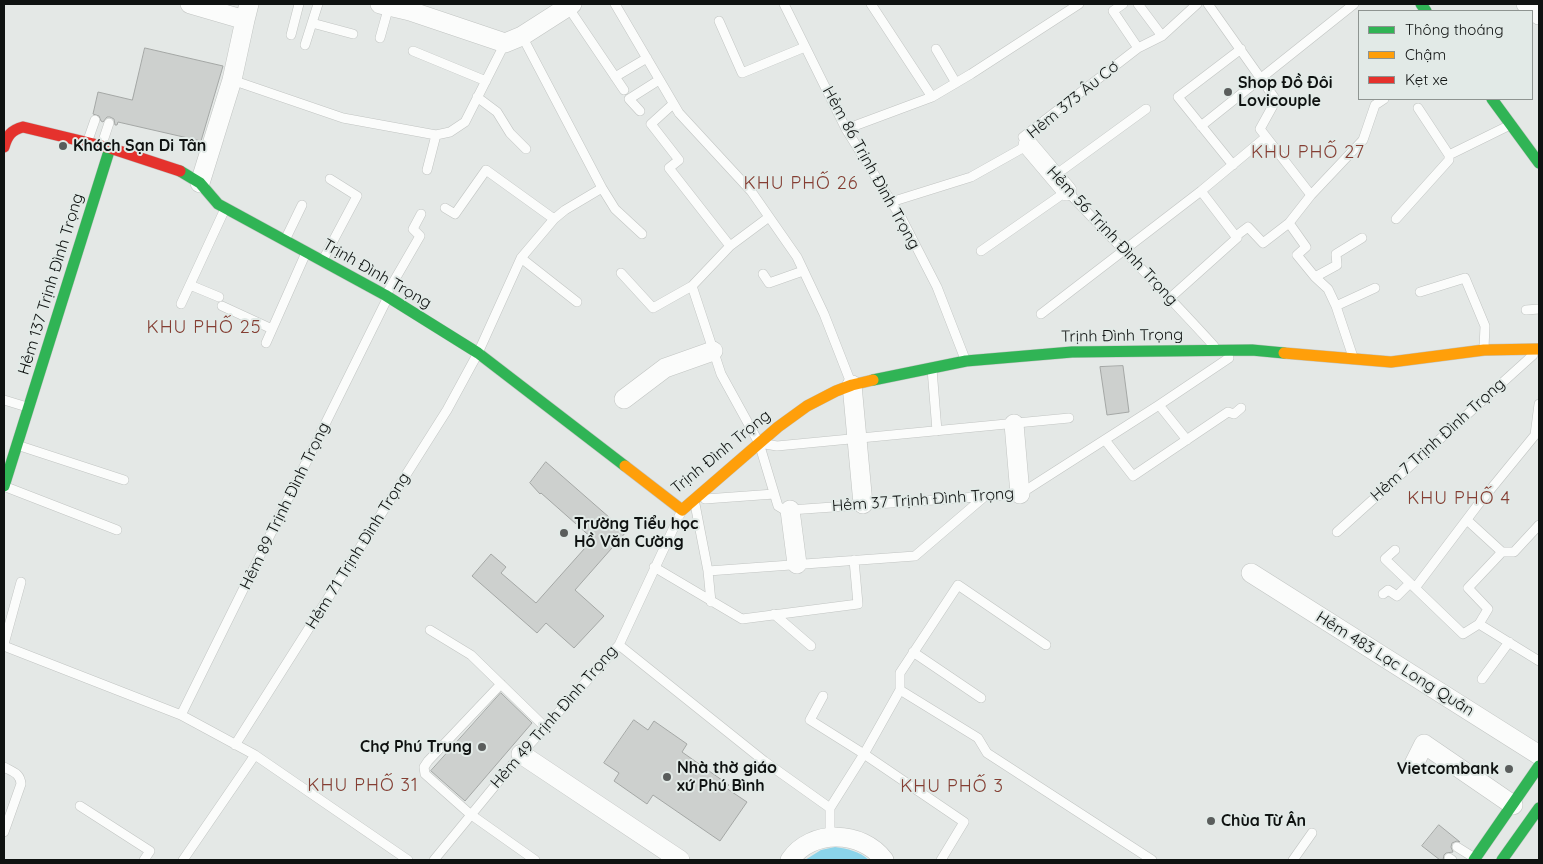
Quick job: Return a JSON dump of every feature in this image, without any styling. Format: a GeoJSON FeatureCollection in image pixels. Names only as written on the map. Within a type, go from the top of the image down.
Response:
{"type":"FeatureCollection","features":[{"type":"Feature","properties":{"kind":"street"},"geometry":{"type":"LineString","coordinates":[[190,4],[247,12],[232,80],[200,183]]}},
{"type":"Feature","properties":{"kind":"street"},"geometry":{"type":"LineString","coordinates":[[385,5],[513,39],[570,5]]}},
{"type":"Feature","properties":{"kind":"street"},"geometry":{"type":"LineString","coordinates":[[1493,100],[1539,162]]}},
{"type":"Feature","properties":{"kind":"street","name":"Trịnh Đình Trọng"},"geometry":{"type":"LineString","coordinates":[[4,147],[6,132],[22,127],[106,147],[185,173],[200,183],[218,204],[387,296],[478,353],[682,510],[759,443],[807,406],[836,390],[932,366],[966,361],[1072,352],[1108,355],[1241,349],[1391,362],[1484,350],[1539,349]]}},
{"type":"Feature","properties":{"kind":"street","name":"Hẻm 56 Trịnh Đình Trọng"},"geometry":{"type":"LineString","coordinates":[[1028,145],[1067,191]]}},
{"type":"Feature","properties":{"kind":"street","name":"Hẻm 137 Trịnh Đình Trọng"},"geometry":{"type":"LineString","coordinates":[[4,486],[30,408],[106,147]]}},
{"type":"Feature","properties":{"kind":"street"},"geometry":{"type":"LineString","coordinates":[[624,399],[665,368],[713,351]]}},
{"type":"Feature","properties":{"kind":"street"},"geometry":{"type":"LineString","coordinates":[[852,385],[863,504]]}},
{"type":"Feature","properties":{"kind":"street"},"geometry":{"type":"LineString","coordinates":[[1014,424],[1020,494]]}},
{"type":"Feature","properties":{"kind":"street"},"geometry":{"type":"LineString","coordinates":[[790,510],[797,564]]}},
{"type":"Feature","properties":{"kind":"street","name":"Hẻm 483 Lạc Long Quân"},"geometry":{"type":"LineString","coordinates":[[1251,573],[1539,755]]}},
{"type":"Feature","properties":{"kind":"street"},"geometry":{"type":"LineString","coordinates":[[1413,766],[1424,744],[1513,805]]}},
{"type":"Feature","properties":{"kind":"street"},"geometry":{"type":"LineString","coordinates":[[520,754],[680,860]]}},
{"type":"Feature","properties":{"kind":"street"},"geometry":{"type":"LineString","coordinates":[[1478,859],[1539,766]]}},
{"type":"Feature","properties":{"kind":"street"},"geometry":{"type":"LineString","coordinates":[[1502,860],[1539,808]]}},
{"type":"Feature","properties":{"kind":"street"},"geometry":{"type":"LineString","coordinates":[[790,860],[803,847],[816,840],[830,837],[848,838],[865,844],[880,854],[884,860]]}},
{"type":"Feature","properties":{"kind":"lane"},"geometry":{"type":"LineString","coordinates":[[291,35],[299,4]]}},
{"type":"Feature","properties":{"kind":"lane"},"geometry":{"type":"LineString","coordinates":[[306,46],[318,4]]}},
{"type":"Feature","properties":{"kind":"lane"},"geometry":{"type":"LineString","coordinates":[[615,4],[679,113],[751,191],[797,257],[824,314],[852,385]]}},
{"type":"Feature","properties":{"kind":"lane","name":"Hẻm 86 Trịnh Đình Trọng"},"geometry":{"type":"LineString","coordinates":[[784,4],[846,129],[902,219],[937,288],[966,361]]}},
{"type":"Feature","properties":{"kind":"lane"},"geometry":{"type":"LineString","coordinates":[[871,4],[932,97]]}},
{"type":"Feature","properties":{"kind":"lane"},"geometry":{"type":"LineString","coordinates":[[846,129],[932,97],[1079,4]]}},
{"type":"Feature","properties":{"kind":"lane"},"geometry":{"type":"LineString","coordinates":[[1123,4],[1113,10],[1138,48]]}},
{"type":"Feature","properties":{"kind":"lane"},"geometry":{"type":"LineString","coordinates":[[1138,4],[1162,36]]}},
{"type":"Feature","properties":{"kind":"lane","name":"Hẻm 373 Âu Cơ"},"geometry":{"type":"LineString","coordinates":[[891,202],[971,176],[1028,145],[1023,137],[1138,48],[1162,36],[1197,4]]}},
{"type":"Feature","properties":{"kind":"lane"},"geometry":{"type":"LineString","coordinates":[[1208,4],[1276,100],[1260,129],[1311,195]]}},
{"type":"Feature","properties":{"kind":"lane"},"geometry":{"type":"LineString","coordinates":[[1201,126],[1354,4]]}},
{"type":"Feature","properties":{"kind":"lane"},"geometry":{"type":"LineString","coordinates":[[380,38],[385,5]]}},
{"type":"Feature","properties":{"kind":"lane"},"geometry":{"type":"LineString","coordinates":[[570,5],[624,90]]}},
{"type":"Feature","properties":{"kind":"lane"},"geometry":{"type":"LineString","coordinates":[[719,21],[742,73],[805,47]]}},
{"type":"Feature","properties":{"kind":"lane"},"geometry":{"type":"LineString","coordinates":[[312,23],[353,34]]}},
{"type":"Feature","properties":{"kind":"lane"},"geometry":{"type":"LineString","coordinates":[[232,80],[343,118],[436,135],[450,132],[465,122],[486,81],[513,39],[615,209],[642,234]]}},
{"type":"Feature","properties":{"kind":"lane"},"geometry":{"type":"LineString","coordinates":[[936,49],[956,83]]}},
{"type":"Feature","properties":{"kind":"lane"},"geometry":{"type":"LineString","coordinates":[[1233,165],[1178,97],[1241,49]]}},
{"type":"Feature","properties":{"kind":"lane"},"geometry":{"type":"LineString","coordinates":[[413,51],[486,81]]}},
{"type":"Feature","properties":{"kind":"lane"},"geometry":{"type":"LineString","coordinates":[[615,77],[647,58]]}},
{"type":"Feature","properties":{"kind":"lane"},"geometry":{"type":"LineString","coordinates":[[640,111],[630,99],[659,80]]}},
{"type":"Feature","properties":{"kind":"lane"},"geometry":{"type":"LineString","coordinates":[[477,98],[497,112],[510,133],[526,149]]}},
{"type":"Feature","properties":{"kind":"lane"},"geometry":{"type":"LineString","coordinates":[[1170,298],[1248,227],[1263,243],[1289,223],[1311,195],[1363,140],[1375,105],[1382,100]]}},
{"type":"Feature","properties":{"kind":"lane"},"geometry":{"type":"LineString","coordinates":[[673,104],[651,124],[679,160],[669,168],[730,246]]}},
{"type":"Feature","properties":{"kind":"lane"},"geometry":{"type":"LineString","coordinates":[[1396,219],[1449,160],[1449,155],[1418,108]]}},
{"type":"Feature","properties":{"kind":"lane"},"geometry":{"type":"LineString","coordinates":[[1054,176],[1146,109]]}},
{"type":"Feature","properties":{"kind":"lane"},"geometry":{"type":"LineString","coordinates":[[88,142],[95,120]]}},
{"type":"Feature","properties":{"kind":"lane"},"geometry":{"type":"LineString","coordinates":[[106,147],[109,123]]}},
{"type":"Feature","properties":{"kind":"lane"},"geometry":{"type":"LineString","coordinates":[[1449,155],[1510,125]]}},
{"type":"Feature","properties":{"kind":"lane"},"geometry":{"type":"LineString","coordinates":[[427,170],[436,135]]}},
{"type":"Feature","properties":{"kind":"lane"},"geometry":{"type":"LineString","coordinates":[[1041,314],[1124,251],[1266,137]]}},
{"type":"Feature","properties":{"kind":"lane"},"geometry":{"type":"LineString","coordinates":[[445,208],[455,214],[486,170],[554,219]]}},
{"type":"Feature","properties":{"kind":"lane"},"geometry":{"type":"LineString","coordinates":[[322,260],[358,196],[330,179]]}},
{"type":"Feature","properties":{"kind":"lane","name":"Hẻm 71 Trịnh Đình Trọng"},"geometry":{"type":"LineString","coordinates":[[235,746],[447,410],[478,353],[521,258],[554,219],[565,210],[602,188]]}},
{"type":"Feature","properties":{"kind":"lane"},"geometry":{"type":"LineString","coordinates":[[1201,190],[1236,236]]}},
{"type":"Feature","properties":{"kind":"lane"},"geometry":{"type":"LineString","coordinates":[[981,251],[1067,191]]}},
{"type":"Feature","properties":{"kind":"lane","name":"Hẻm 56 Trịnh Đình Trọng"},"geometry":{"type":"LineString","coordinates":[[1067,191],[1217,350]]}},
{"type":"Feature","properties":{"kind":"lane"},"geometry":{"type":"LineString","coordinates":[[285,240],[302,205]]}},
{"type":"Feature","properties":{"kind":"lane"},"geometry":{"type":"LineString","coordinates":[[181,304],[225,208]]}},
{"type":"Feature","properties":{"kind":"lane","name":"Hẻm 89 Trịnh Đình Trọng"},"geometry":{"type":"LineString","coordinates":[[181,715],[387,296],[420,236],[413,229],[421,214]]}},
{"type":"Feature","properties":{"kind":"lane"},"geometry":{"type":"LineString","coordinates":[[621,273],[653,308],[692,286],[730,246],[769,217]]}},
{"type":"Feature","properties":{"kind":"lane"},"geometry":{"type":"LineString","coordinates":[[1289,223],[1306,246],[1296,255],[1315,278],[1328,289],[1336,306],[1354,360]]}},
{"type":"Feature","properties":{"kind":"lane"},"geometry":{"type":"LineString","coordinates":[[1315,278],[1337,265],[1336,254],[1362,238]]}},
{"type":"Feature","properties":{"kind":"lane"},"geometry":{"type":"LineString","coordinates":[[266,343],[306,252]]}},
{"type":"Feature","properties":{"kind":"lane"},"geometry":{"type":"LineString","coordinates":[[521,258],[578,302]]}},
{"type":"Feature","properties":{"kind":"lane"},"geometry":{"type":"LineString","coordinates":[[763,274],[769,283],[804,271]]}},
{"type":"Feature","properties":{"kind":"lane"},"geometry":{"type":"LineString","coordinates":[[1420,292],[1465,278],[1486,326],[1484,350]]}},
{"type":"Feature","properties":{"kind":"lane"},"geometry":{"type":"LineString","coordinates":[[190,285],[272,329]]}},
{"type":"Feature","properties":{"kind":"lane"},"geometry":{"type":"LineString","coordinates":[[692,286],[721,374],[759,443],[778,506],[790,510]]}},
{"type":"Feature","properties":{"kind":"lane"},"geometry":{"type":"LineString","coordinates":[[1336,306],[1375,288]]}},
{"type":"Feature","properties":{"kind":"lane"},"geometry":{"type":"LineString","coordinates":[[1526,310],[1539,309]]}},
{"type":"Feature","properties":{"kind":"lane","name":"Hẻm 37 Trịnh Đình Trọng"},"geometry":{"type":"LineString","coordinates":[[790,510],[1020,494],[1159,405],[1241,349]]}},
{"type":"Feature","properties":{"kind":"lane","name":"Hẻm 7 Trịnh Đình Trọng"},"geometry":{"type":"LineString","coordinates":[[1337,532],[1539,349]]}},
{"type":"Feature","properties":{"kind":"lane"},"geometry":{"type":"LineString","coordinates":[[932,366],[937,431]]}},
{"type":"Feature","properties":{"kind":"lane"},"geometry":{"type":"LineString","coordinates":[[4,400],[30,408]]}},
{"type":"Feature","properties":{"kind":"lane"},"geometry":{"type":"LineString","coordinates":[[1383,594],[1388,590],[1397,596],[1412,586],[1467,520],[1535,435],[1538,426],[1539,404]]}},
{"type":"Feature","properties":{"kind":"lane"},"geometry":{"type":"LineString","coordinates":[[1159,405],[1186,440]]}},
{"type":"Feature","properties":{"kind":"lane"},"geometry":{"type":"LineString","coordinates":[[1105,440],[1134,476],[1228,412],[1234,414],[1241,408]]}},
{"type":"Feature","properties":{"kind":"lane"},"geometry":{"type":"LineString","coordinates":[[759,443],[777,446],[1069,418]]}},
{"type":"Feature","properties":{"kind":"lane"},"geometry":{"type":"LineString","coordinates":[[17,445],[124,480]]}},
{"type":"Feature","properties":{"kind":"lane"},"geometry":{"type":"LineString","coordinates":[[4,486],[117,530]]}},
{"type":"Feature","properties":{"kind":"lane"},"geometry":{"type":"LineString","coordinates":[[711,602],[708,570],[694,499],[774,494]]}},
{"type":"Feature","properties":{"kind":"lane"},"geometry":{"type":"LineString","coordinates":[[708,570],[914,556],[984,497]]}},
{"type":"Feature","properties":{"kind":"lane","name":"Hẻm 49 Trịnh Đình Trọng"},"geometry":{"type":"LineString","coordinates":[[434,860],[520,754],[618,644],[682,510]]}},
{"type":"Feature","properties":{"kind":"lane"},"geometry":{"type":"LineString","coordinates":[[1467,520],[1502,552],[1514,552],[1539,525]]}},
{"type":"Feature","properties":{"kind":"lane"},"geometry":{"type":"LineString","coordinates":[[1395,550],[1385,559],[1463,634],[1479,624],[1488,608],[1468,588],[1502,552]]}},
{"type":"Feature","properties":{"kind":"lane"},"geometry":{"type":"LineString","coordinates":[[654,566],[742,619],[858,604],[854,560]]}},
{"type":"Feature","properties":{"kind":"lane"},"geometry":{"type":"LineString","coordinates":[[22,582],[4,645],[181,715],[254,755],[408,860]]}},
{"type":"Feature","properties":{"kind":"lane"},"geometry":{"type":"LineString","coordinates":[[830,837],[830,808],[864,754],[900,690],[900,673],[958,585],[1046,645]]}},
{"type":"Feature","properties":{"kind":"lane"},"geometry":{"type":"LineString","coordinates":[[774,614],[811,646]]}},
{"type":"Feature","properties":{"kind":"lane"},"geometry":{"type":"LineString","coordinates":[[1479,624],[1539,661]]}},
{"type":"Feature","properties":{"kind":"lane"},"geometry":{"type":"LineString","coordinates":[[430,630],[471,655],[544,727]]}},
{"type":"Feature","properties":{"kind":"lane"},"geometry":{"type":"LineString","coordinates":[[1482,679],[1510,642]]}},
{"type":"Feature","properties":{"kind":"lane"},"geometry":{"type":"LineString","coordinates":[[618,644],[764,761],[830,808]]}},
{"type":"Feature","properties":{"kind":"lane"},"geometry":{"type":"LineString","coordinates":[[913,652],[981,698]]}},
{"type":"Feature","properties":{"kind":"lane"},"geometry":{"type":"LineString","coordinates":[[501,684],[428,761],[424,767],[425,774],[470,814],[535,860]]}},
{"type":"Feature","properties":{"kind":"lane"},"geometry":{"type":"LineString","coordinates":[[900,690],[978,738],[987,753],[1152,860]]}},
{"type":"Feature","properties":{"kind":"lane"},"geometry":{"type":"LineString","coordinates":[[823,696],[810,720],[964,822],[941,860]]}},
{"type":"Feature","properties":{"kind":"lane"},"geometry":{"type":"LineString","coordinates":[[182,860],[254,755]]}},
{"type":"Feature","properties":{"kind":"lane"},"geometry":{"type":"LineString","coordinates":[[4,768],[18,774],[21,778],[21,784],[4,832]]}},
{"type":"Feature","properties":{"kind":"lane"},"geometry":{"type":"LineString","coordinates":[[80,806],[150,851],[144,860]]}},
{"type":"Feature","properties":{"kind":"lane"},"geometry":{"type":"LineString","coordinates":[[1293,860],[1312,833]]}},
{"type":"Feature","properties":{"kind":"lane"},"geometry":{"type":"LineString","coordinates":[[1457,847],[1478,859]]}},
{"type":"Feature","properties":{"kind":"water"},"geometry":{"type":"Polygon","coordinates":[[[835,847],[857,852],[869,860],[805,860],[821,850],[835,847]]]}},
{"type":"Feature","properties":{"kind":"building"},"geometry":{"type":"Polygon","coordinates":[[[145,48],[223,66],[201,141],[118,122],[115,125],[114,119],[110,117],[107,117],[103,122],[99,116],[93,114],[98,92],[132,100],[145,48]]]}},
{"type":"Feature","properties":{"kind":"building"},"geometry":{"type":"Polygon","coordinates":[[[1123,366],[1129,412],[1107,415],[1100,367],[1123,366]]]}},
{"type":"Feature","properties":{"kind":"building"},"geometry":{"type":"Polygon","coordinates":[[[546,462],[626,532],[575,590],[604,616],[574,648],[546,623],[537,633],[472,576],[491,554],[506,567],[501,573],[536,603],[593,539],[540,494],[530,483],[546,462]]]}},
{"type":"Feature","properties":{"kind":"building","name":"Chợ Phú Trung"},"geometry":{"type":"Polygon","coordinates":[[[501,693],[532,723],[465,801],[431,771],[501,693]]]}},
{"type":"Feature","properties":{"kind":"building","name":"Nhà thờ giáo xứ Phú Bình"},"geometry":{"type":"Polygon","coordinates":[[[634,720],[648,730],[654,721],[687,744],[682,752],[729,785],[726,788],[747,802],[720,841],[653,795],[647,804],[614,781],[619,773],[604,763],[634,720]]]}},
{"type":"Feature","properties":{"kind":"building"},"geometry":{"type":"Polygon","coordinates":[[[1439,825],[1460,842],[1452,843],[1453,852],[1446,853],[1443,860],[1440,860],[1422,846],[1439,825]]]}},
{"type":"Feature","properties":{"kind":"traffic: fast"},"geometry":{"type":"LineString","coordinates":[[1421,4],[1425,10]]}},
{"type":"Feature","properties":{"kind":"traffic: fast"},"geometry":{"type":"LineString","coordinates":[[1493,100],[1539,163]]}},
{"type":"Feature","properties":{"kind":"traffic: fast"},"geometry":{"type":"LineString","coordinates":[[4,486],[110,148]]}},
{"type":"Feature","properties":{"kind":"traffic: fast"},"geometry":{"type":"LineString","coordinates":[[180,171],[200,183],[218,204],[385,295],[478,353],[625,466]]}},
{"type":"Feature","properties":{"kind":"traffic: fast"},"geometry":{"type":"LineString","coordinates":[[873,380],[966,361],[1072,352],[1252,350],[1284,353]]}},
{"type":"Feature","properties":{"kind":"traffic: fast"},"geometry":{"type":"LineString","coordinates":[[1474,860],[1539,766]]}},
{"type":"Feature","properties":{"kind":"traffic: fast"},"geometry":{"type":"LineString","coordinates":[[1502,860],[1539,808]]}},
{"type":"Feature","properties":{"kind":"traffic: slow"},"geometry":{"type":"LineString","coordinates":[[1284,353],[1391,362],[1484,350],[1539,349]]}},
{"type":"Feature","properties":{"kind":"traffic: slow"},"geometry":{"type":"LineString","coordinates":[[625,466],[682,510],[778,427],[807,406],[836,391],[873,380]]}},
{"type":"Feature","properties":{"kind":"traffic: jam"},"geometry":{"type":"LineString","coordinates":[[4,147],[10,134],[23,127],[110,148],[180,171]]}},
{"type":"Feature","properties":{"kind":"place","name":"Shop Đồ Đôi Lovicouple"},"geometry":{"type":"Point","coordinates":[1228,92]}},
{"type":"Feature","properties":{"kind":"place","name":"Khách Sạn Di Tân"},"geometry":{"type":"Point","coordinates":[63,146]}},
{"type":"Feature","properties":{"kind":"place","name":"Trường Tiểu học Hồ Văn Cường"},"geometry":{"type":"Point","coordinates":[564,533]}},
{"type":"Feature","properties":{"kind":"place","name":"Chợ Phú Trung"},"geometry":{"type":"Point","coordinates":[482,747]}},
{"type":"Feature","properties":{"kind":"place","name":"Vietcombank"},"geometry":{"type":"Point","coordinates":[1509,769]}},
{"type":"Feature","properties":{"kind":"place","name":"Nhà thờ giáo xứ Phú Bình"},"geometry":{"type":"Point","coordinates":[667,777]}},
{"type":"Feature","properties":{"kind":"place","name":"Chùa Từ Ân"},"geometry":{"type":"Point","coordinates":[1211,821]}},
{"type":"Feature","properties":{"kind":"district","name":"KHU PHỐ 27"},"geometry":{"type":"Point","coordinates":[1308,153]}},
{"type":"Feature","properties":{"kind":"district","name":"KHU PHỐ 26"},"geometry":{"type":"Point","coordinates":[801,184]}},
{"type":"Feature","properties":{"kind":"district","name":"KHU PHỐ 25"},"geometry":{"type":"Point","coordinates":[204,328]}},
{"type":"Feature","properties":{"kind":"district","name":"KHU PHỐ 4"},"geometry":{"type":"Point","coordinates":[1459,499]}},
{"type":"Feature","properties":{"kind":"district","name":"KHU PHỐ 31"},"geometry":{"type":"Point","coordinates":[363,786]}},
{"type":"Feature","properties":{"kind":"district","name":"KHU PHỐ 3"},"geometry":{"type":"Point","coordinates":[952,787]}}]}
